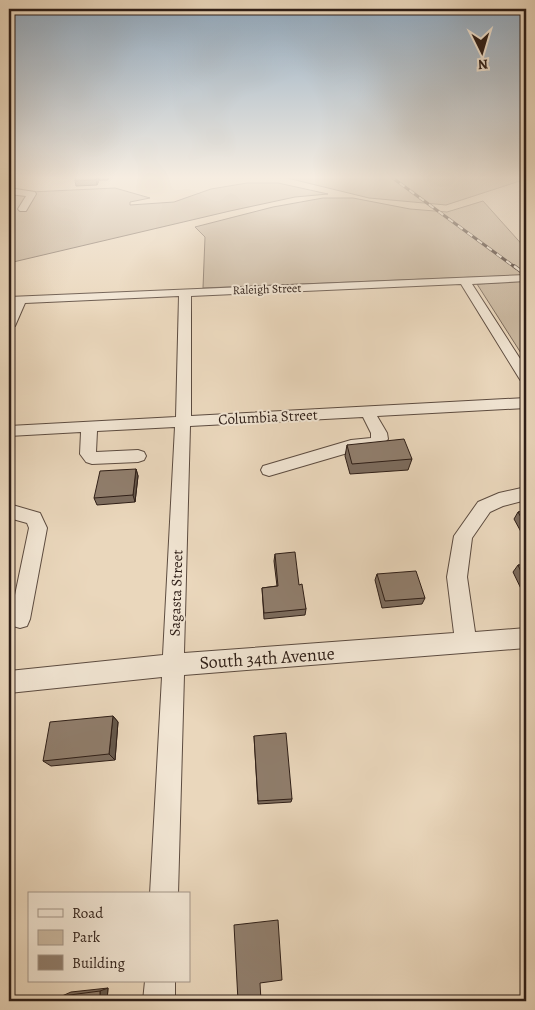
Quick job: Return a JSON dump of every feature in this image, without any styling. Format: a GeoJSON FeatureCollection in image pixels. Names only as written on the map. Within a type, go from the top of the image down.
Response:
{"type":"FeatureCollection","features":[{"type":"Feature","properties":{"kind":"street","name":"Raleigh Street"},"geometry":{"type":"LineString","coordinates":[[14,300],[526,278]]}},
{"type":"Feature","properties":{"kind":"street"},"geometry":{"type":"LineString","coordinates":[[465,281],[526,378]]}},
{"type":"Feature","properties":{"kind":"street","name":"Sagasta Street"},"geometry":{"type":"LineString","coordinates":[[164,892],[183,422],[184,292]]}},
{"type":"Feature","properties":{"kind":"street"},"geometry":{"type":"LineString","coordinates":[[9,326],[14,300]]}},
{"type":"Feature","properties":{"kind":"street","name":"Columbia Street"},"geometry":{"type":"LineString","coordinates":[[9,431],[526,403]]}},
{"type":"Feature","properties":{"kind":"street"},"geometry":{"type":"LineString","coordinates":[[269,470],[351,446],[375,442],[380,439],[379,433],[367,412]]}},
{"type":"Feature","properties":{"kind":"street"},"geometry":{"type":"LineString","coordinates":[[90,426],[87,442],[88,454],[92,458],[138,456]]}},
{"type":"Feature","properties":{"kind":"street"},"geometry":{"type":"LineString","coordinates":[[466,643],[457,577],[464,536],[484,507],[499,500],[526,494]]}},
{"type":"Feature","properties":{"kind":"street"},"geometry":{"type":"LineString","coordinates":[[9,511],[34,518],[38,528],[20,619]]}},
{"type":"Feature","properties":{"kind":"street","name":"South 34th Avenue"},"geometry":{"type":"LineString","coordinates":[[9,682],[173,665],[526,638]]}},
{"type":"Feature","properties":{"kind":"street"},"geometry":{"type":"LineString","coordinates":[[159,1001],[160,982]]}},
{"type":"Feature","properties":{"kind":"green space"},"geometry":{"type":"Polygon","coordinates":[[[9,223],[178,223],[9,263],[9,223]]]}},
{"type":"Feature","properties":{"kind":"green space"},"geometry":{"type":"Polygon","coordinates":[[[210,223],[503,223],[526,249],[526,275],[203,288],[205,237],[195,227],[210,223]]]}},
{"type":"Feature","properties":{"kind":"green space"},"geometry":{"type":"Polygon","coordinates":[[[526,281],[526,361],[477,284],[526,281]]]}},
{"type":"Feature","properties":{"kind":"building"},"geometry":{"type":"Polygon","coordinates":[[[404,439],[412,459],[352,464],[347,445],[404,439]]]}},
{"type":"Feature","properties":{"kind":"building"},"geometry":{"type":"Polygon","coordinates":[[[136,469],[133,495],[94,498],[100,471],[136,469]]]}},
{"type":"Feature","properties":{"kind":"building"},"geometry":{"type":"Polygon","coordinates":[[[526,511],[526,526],[518,512],[526,511]]]}},
{"type":"Feature","properties":{"kind":"building"},"geometry":{"type":"Polygon","coordinates":[[[295,552],[299,585],[302,584],[306,609],[264,613],[262,588],[278,586],[275,554],[295,552]]]}},
{"type":"Feature","properties":{"kind":"building"},"geometry":{"type":"Polygon","coordinates":[[[518,565],[526,565],[526,583],[518,565]]]}},
{"type":"Feature","properties":{"kind":"building"},"geometry":{"type":"Polygon","coordinates":[[[416,571],[425,598],[385,601],[377,574],[416,571]]]}},
{"type":"Feature","properties":{"kind":"building"},"geometry":{"type":"Polygon","coordinates":[[[113,716],[109,754],[43,761],[50,722],[113,716]]]}},
{"type":"Feature","properties":{"kind":"building"},"geometry":{"type":"Polygon","coordinates":[[[286,733],[292,799],[258,801],[254,736],[286,733]]]}},
{"type":"Feature","properties":{"kind":"building"},"geometry":{"type":"Polygon","coordinates":[[[278,920],[282,980],[260,983],[261,1001],[238,1001],[234,925],[278,920]]]}},
{"type":"Feature","properties":{"kind":"building"},"geometry":{"type":"Polygon","coordinates":[[[100,991],[100,1001],[62,1001],[62,996],[100,991]]]}},
{"type":"Feature","properties":{"kind":"railway"},"geometry":{"type":"LineString","coordinates":[[455,223],[516,268]]}},
{"type":"Feature","properties":{"kind":"railway"},"geometry":{"type":"LineString","coordinates":[[514,266],[526,275]]}}]}
